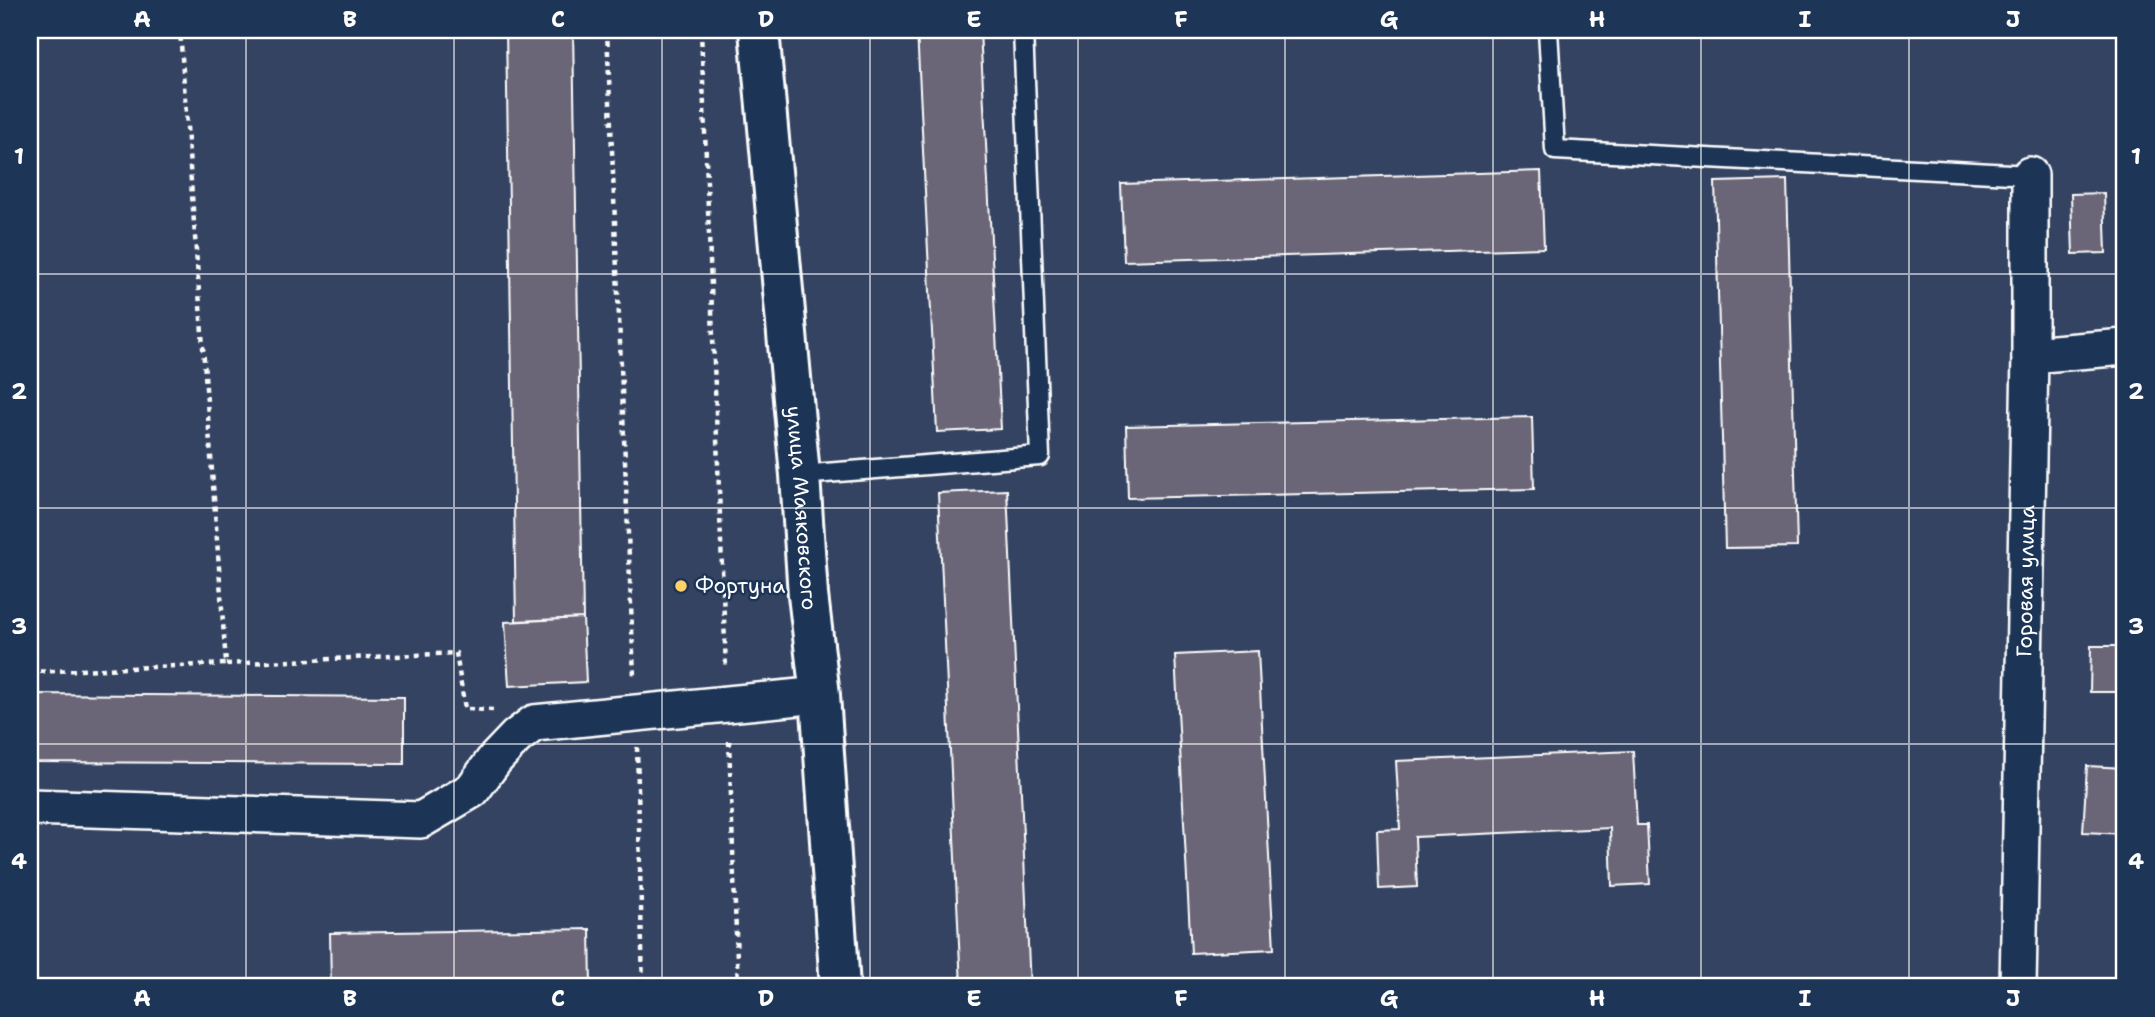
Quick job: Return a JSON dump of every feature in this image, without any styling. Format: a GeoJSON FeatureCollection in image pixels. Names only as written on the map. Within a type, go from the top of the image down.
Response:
{"type":"FeatureCollection","features":[{"type":"Feature","properties":{"kind":"street","name":"улица Маяковского"},"geometry":{"type":"LineString","coordinates":[[760,30],[800,475],[808,595],[820,695],[840,987]]}},
{"type":"Feature","properties":{"kind":"street","name":"Горовая улица"},"geometry":{"type":"LineString","coordinates":[[2018,987],[2030,355],[2030,175]]}},
{"type":"Feature","properties":{"kind":"street"},"geometry":{"type":"LineString","coordinates":[[2030,355],[2125,347]]}},
{"type":"Feature","properties":{"kind":"street"},"geometry":{"type":"LineString","coordinates":[[30,807],[421,820],[472,790],[495,759],[534,723],[820,695]]}},
{"type":"Feature","properties":{"kind":"lane"},"geometry":{"type":"LineString","coordinates":[[800,475],[1040,456],[1023,30]]}},
{"type":"Feature","properties":{"kind":"lane"},"geometry":{"type":"LineString","coordinates":[[1548,30],[1555,150],[2030,175]]}},
{"type":"Feature","properties":{"kind":"path"},"geometry":{"type":"LineString","coordinates":[[30,671],[226,664],[180,30]]}},
{"type":"Feature","properties":{"kind":"path"},"geometry":{"type":"LineString","coordinates":[[607,30],[636,713]]}},
{"type":"Feature","properties":{"kind":"path"},"geometry":{"type":"LineString","coordinates":[[701,30],[738,987]]}},
{"type":"Feature","properties":{"kind":"building"},"geometry":{"type":"Polygon","coordinates":[[[506,30],[573,30],[583,618],[516,621],[506,30]]]}},
{"type":"Feature","properties":{"kind":"building"},"geometry":{"type":"Polygon","coordinates":[[[917,30],[980,30],[1001,429],[937,432],[917,30]]]}},
{"type":"Feature","properties":{"kind":"building"},"geometry":{"type":"Polygon","coordinates":[[[1541,171],[1544,248],[1124,261],[1121,184],[1541,171]]]}},
{"type":"Feature","properties":{"kind":"building"},"geometry":{"type":"Polygon","coordinates":[[[1787,180],[1797,547],[1725,548],[1715,182],[1787,180]]]}},
{"type":"Feature","properties":{"kind":"building"},"geometry":{"type":"Polygon","coordinates":[[[2104,193],[2106,253],[2073,254],[2071,194],[2104,193]]]}},
{"type":"Feature","properties":{"kind":"building"},"geometry":{"type":"Polygon","coordinates":[[[1532,417],[1534,489],[1128,498],[1126,426],[1532,417]]]}},
{"type":"Feature","properties":{"kind":"building"},"geometry":{"type":"Polygon","coordinates":[[[1007,490],[1030,987],[961,987],[938,493],[1007,490]]]}},
{"type":"Feature","properties":{"kind":"building"},"geometry":{"type":"Polygon","coordinates":[[[583,618],[586,682],[509,686],[505,622],[583,618]]]}},
{"type":"Feature","properties":{"kind":"building"},"geometry":{"type":"Polygon","coordinates":[[[2091,646],[2125,646],[2125,692],[2090,692],[2091,646]]]}},
{"type":"Feature","properties":{"kind":"building"},"geometry":{"type":"Polygon","coordinates":[[[1258,651],[1274,949],[1191,953],[1175,655],[1258,651]]]}},
{"type":"Feature","properties":{"kind":"building"},"geometry":{"type":"Polygon","coordinates":[[[30,694],[404,697],[404,764],[30,762],[30,694]]]}},
{"type":"Feature","properties":{"kind":"building"},"geometry":{"type":"Polygon","coordinates":[[[1633,751],[1637,825],[1647,825],[1650,884],[1612,886],[1610,828],[1415,837],[1417,887],[1379,889],[1377,830],[1400,829],[1396,761],[1633,751]]]}},
{"type":"Feature","properties":{"kind":"building"},"geometry":{"type":"Polygon","coordinates":[[[2087,766],[2125,768],[2125,834],[2083,832],[2087,766]]]}},
{"type":"Feature","properties":{"kind":"building"},"geometry":{"type":"Polygon","coordinates":[[[590,929],[591,987],[331,987],[330,933],[590,929]]]}},
{"type":"Feature","properties":{"kind":"place","name":"Фортуна"},"geometry":{"type":"Point","coordinates":[681,586]}}]}
